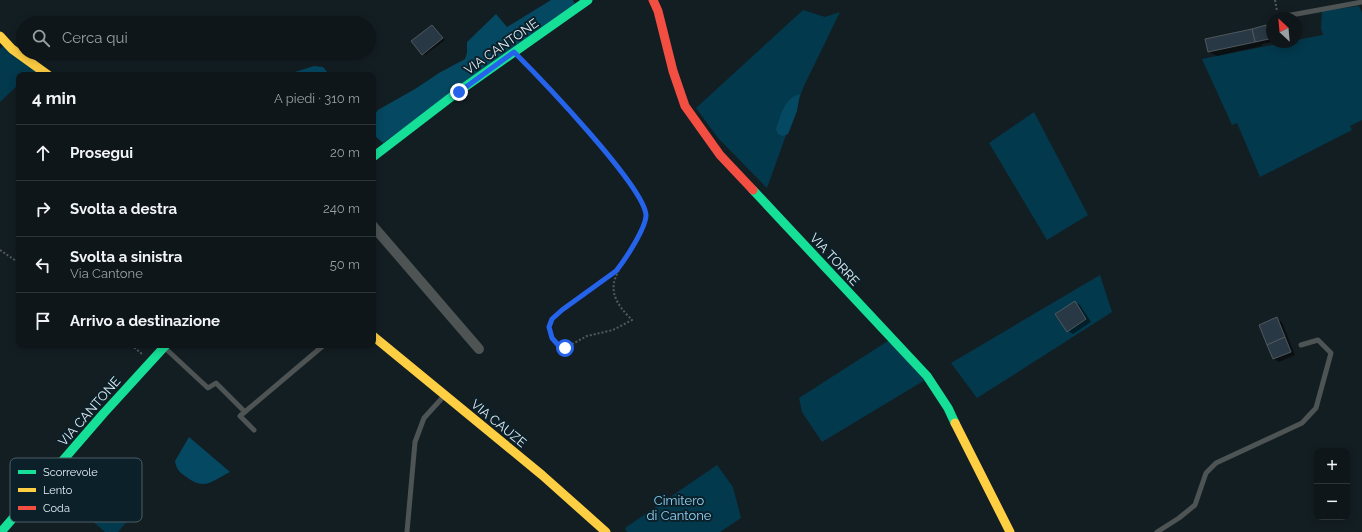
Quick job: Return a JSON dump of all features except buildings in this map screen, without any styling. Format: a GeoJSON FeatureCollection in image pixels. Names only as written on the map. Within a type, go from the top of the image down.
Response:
{"type":"FeatureCollection","features":[{"type":"Feature","properties":{"kind":"main road","name":"VIA CANTONE"},"geometry":{"type":"LineString","coordinates":[[376,155],[459,92],[588,0]]}},
{"type":"Feature","properties":{"kind":"main road","name":"VIA TORRE"},"geometry":{"type":"LineString","coordinates":[[653,0],[658,11],[673,71],[685,106],[720,155],[927,376],[948,408],[1010,532]]}},
{"type":"Feature","properties":{"kind":"main road"},"geometry":{"type":"LineString","coordinates":[[0,36],[16,52]]}},
{"type":"Feature","properties":{"kind":"main road"},"geometry":{"type":"LineString","coordinates":[[27,60],[44,72]]}},
{"type":"Feature","properties":{"kind":"main road","name":"VIA CAUZE"},"geometry":{"type":"LineString","coordinates":[[376,338],[542,475],[606,532]]}},
{"type":"Feature","properties":{"kind":"main road","name":"VIA CANTONE"},"geometry":{"type":"LineString","coordinates":[[65,458],[163,348]]}},
{"type":"Feature","properties":{"kind":"main road","name":"VIA CANTONE"},"geometry":{"type":"LineString","coordinates":[[1,532],[10,522]]}},
{"type":"Feature","properties":{"kind":"street"},"geometry":{"type":"LineString","coordinates":[[376,229],[479,349]]}},
{"type":"Feature","properties":{"kind":"lane"},"geometry":{"type":"LineString","coordinates":[[1302,13],[1362,2]]}},
{"type":"Feature","properties":{"kind":"lane"},"geometry":{"type":"LineString","coordinates":[[1157,532],[1180,518],[1195,504],[1206,473],[1216,463],[1302,423],[1316,408],[1331,353],[1318,340],[1301,345]]}},
{"type":"Feature","properties":{"kind":"lane"},"geometry":{"type":"LineString","coordinates":[[167,348],[208,388],[216,383],[245,412]]}},
{"type":"Feature","properties":{"kind":"lane"},"geometry":{"type":"LineString","coordinates":[[254,430],[240,416],[320,348]]}},
{"type":"Feature","properties":{"kind":"lane"},"geometry":{"type":"LineString","coordinates":[[407,532],[415,442],[424,418],[445,396]]}},
{"type":"Feature","properties":{"kind":"path"},"geometry":{"type":"LineString","coordinates":[[1275,0],[1276,12]]}},
{"type":"Feature","properties":{"kind":"path"},"geometry":{"type":"LineString","coordinates":[[514,52],[563,104],[629,181],[640,197],[646,215],[642,229],[623,262],[614,284],[615,296],[632,320],[613,330],[587,336],[565,348],[559,346],[552,338],[549,327],[552,319],[616,271],[623,262]]}},
{"type":"Feature","properties":{"kind":"path"},"geometry":{"type":"LineString","coordinates":[[0,250],[16,261]]}},
{"type":"Feature","properties":{"kind":"green space"},"geometry":{"type":"Polygon","coordinates":[[[1359,6],[1362,13],[1362,120],[1350,126],[1352,130],[1260,177],[1237,123],[1232,125],[1202,59],[1266,46],[1266,48],[1302,48],[1302,39],[1323,35],[1321,28],[1322,11],[1359,6]]]}},
{"type":"Feature","properties":{"kind":"green space"},"geometry":{"type":"Polygon","coordinates":[[[803,10],[825,17],[840,12],[803,88],[767,188],[718,138],[696,108],[803,10]]]}},
{"type":"Feature","properties":{"kind":"green space"},"geometry":{"type":"Polygon","coordinates":[[[4,45],[16,54],[16,60],[25,60],[39,70],[36,72],[16,72],[16,87],[0,102],[0,49],[4,45]]]}},
{"type":"Feature","properties":{"kind":"green space"},"geometry":{"type":"Polygon","coordinates":[[[1034,112],[1088,215],[1047,240],[989,143],[1034,112]]]}},
{"type":"Feature","properties":{"kind":"green space"},"geometry":{"type":"Polygon","coordinates":[[[1100,275],[1112,312],[977,398],[951,363],[1100,275]]]}},
{"type":"Feature","properties":{"kind":"green space"},"geometry":{"type":"Polygon","coordinates":[[[891,339],[925,380],[822,442],[802,412],[799,398],[891,339]]]}},
{"type":"Feature","properties":{"kind":"green space","name":"Cimitero di Cantone"},"geometry":{"type":"Polygon","coordinates":[[[717,465],[733,487],[741,518],[720,532],[627,532],[625,528],[717,465]]]}},
{"type":"Feature","properties":{"kind":"green space"},"geometry":{"type":"Polygon","coordinates":[[[93,522],[127,522],[118,532],[105,532],[93,522]]]}},
{"type":"Feature","properties":{"kind":"shaded area"},"geometry":{"type":"Polygon","coordinates":[[[551,0],[573,0],[575,5],[383,143],[376,137],[376,113],[378,110],[465,59],[467,53],[467,42],[496,14],[507,27],[551,0]]]}},
{"type":"Feature","properties":{"kind":"shaded area"},"geometry":{"type":"Polygon","coordinates":[[[314,66],[323,67],[327,72],[295,72],[314,66]]]}},
{"type":"Feature","properties":{"kind":"shaded area"},"geometry":{"type":"Polygon","coordinates":[[[800,94],[797,111],[788,134],[783,136],[778,134],[776,129],[784,108],[790,99],[800,94]]]}},
{"type":"Feature","properties":{"kind":"shaded area"},"geometry":{"type":"Polygon","coordinates":[[[189,437],[230,472],[212,482],[203,484],[192,481],[181,473],[177,468],[175,461],[189,437]]]}},
{"type":"Feature","properties":{"kind":"traffic: fast"},"geometry":{"type":"LineString","coordinates":[[376,155],[459,91],[588,0]]}},
{"type":"Feature","properties":{"kind":"traffic: fast"},"geometry":{"type":"LineString","coordinates":[[753,190],[927,376],[948,408],[955,423]]}},
{"type":"Feature","properties":{"kind":"traffic: fast"},"geometry":{"type":"LineString","coordinates":[[65,458],[163,348]]}},
{"type":"Feature","properties":{"kind":"traffic: fast"},"geometry":{"type":"LineString","coordinates":[[1,532],[10,522]]}},
{"type":"Feature","properties":{"kind":"traffic: slow"},"geometry":{"type":"LineString","coordinates":[[0,36],[16,52]]}},
{"type":"Feature","properties":{"kind":"traffic: slow"},"geometry":{"type":"LineString","coordinates":[[27,60],[44,72]]}},
{"type":"Feature","properties":{"kind":"traffic: slow"},"geometry":{"type":"LineString","coordinates":[[376,338],[542,475],[606,532]]}},
{"type":"Feature","properties":{"kind":"traffic: slow"},"geometry":{"type":"LineString","coordinates":[[955,423],[1010,532]]}},
{"type":"Feature","properties":{"kind":"traffic: jam"},"geometry":{"type":"LineString","coordinates":[[653,0],[658,11],[673,71],[685,106],[720,155],[753,190]]}},
{"type":"Feature","properties":{"kind":"route"},"geometry":{"type":"LineString","coordinates":[[459,92],[514,52],[563,104],[629,181],[640,197],[646,215],[642,229],[623,262],[616,271],[552,319],[549,327],[552,338],[559,346],[565,348]]}}]}
